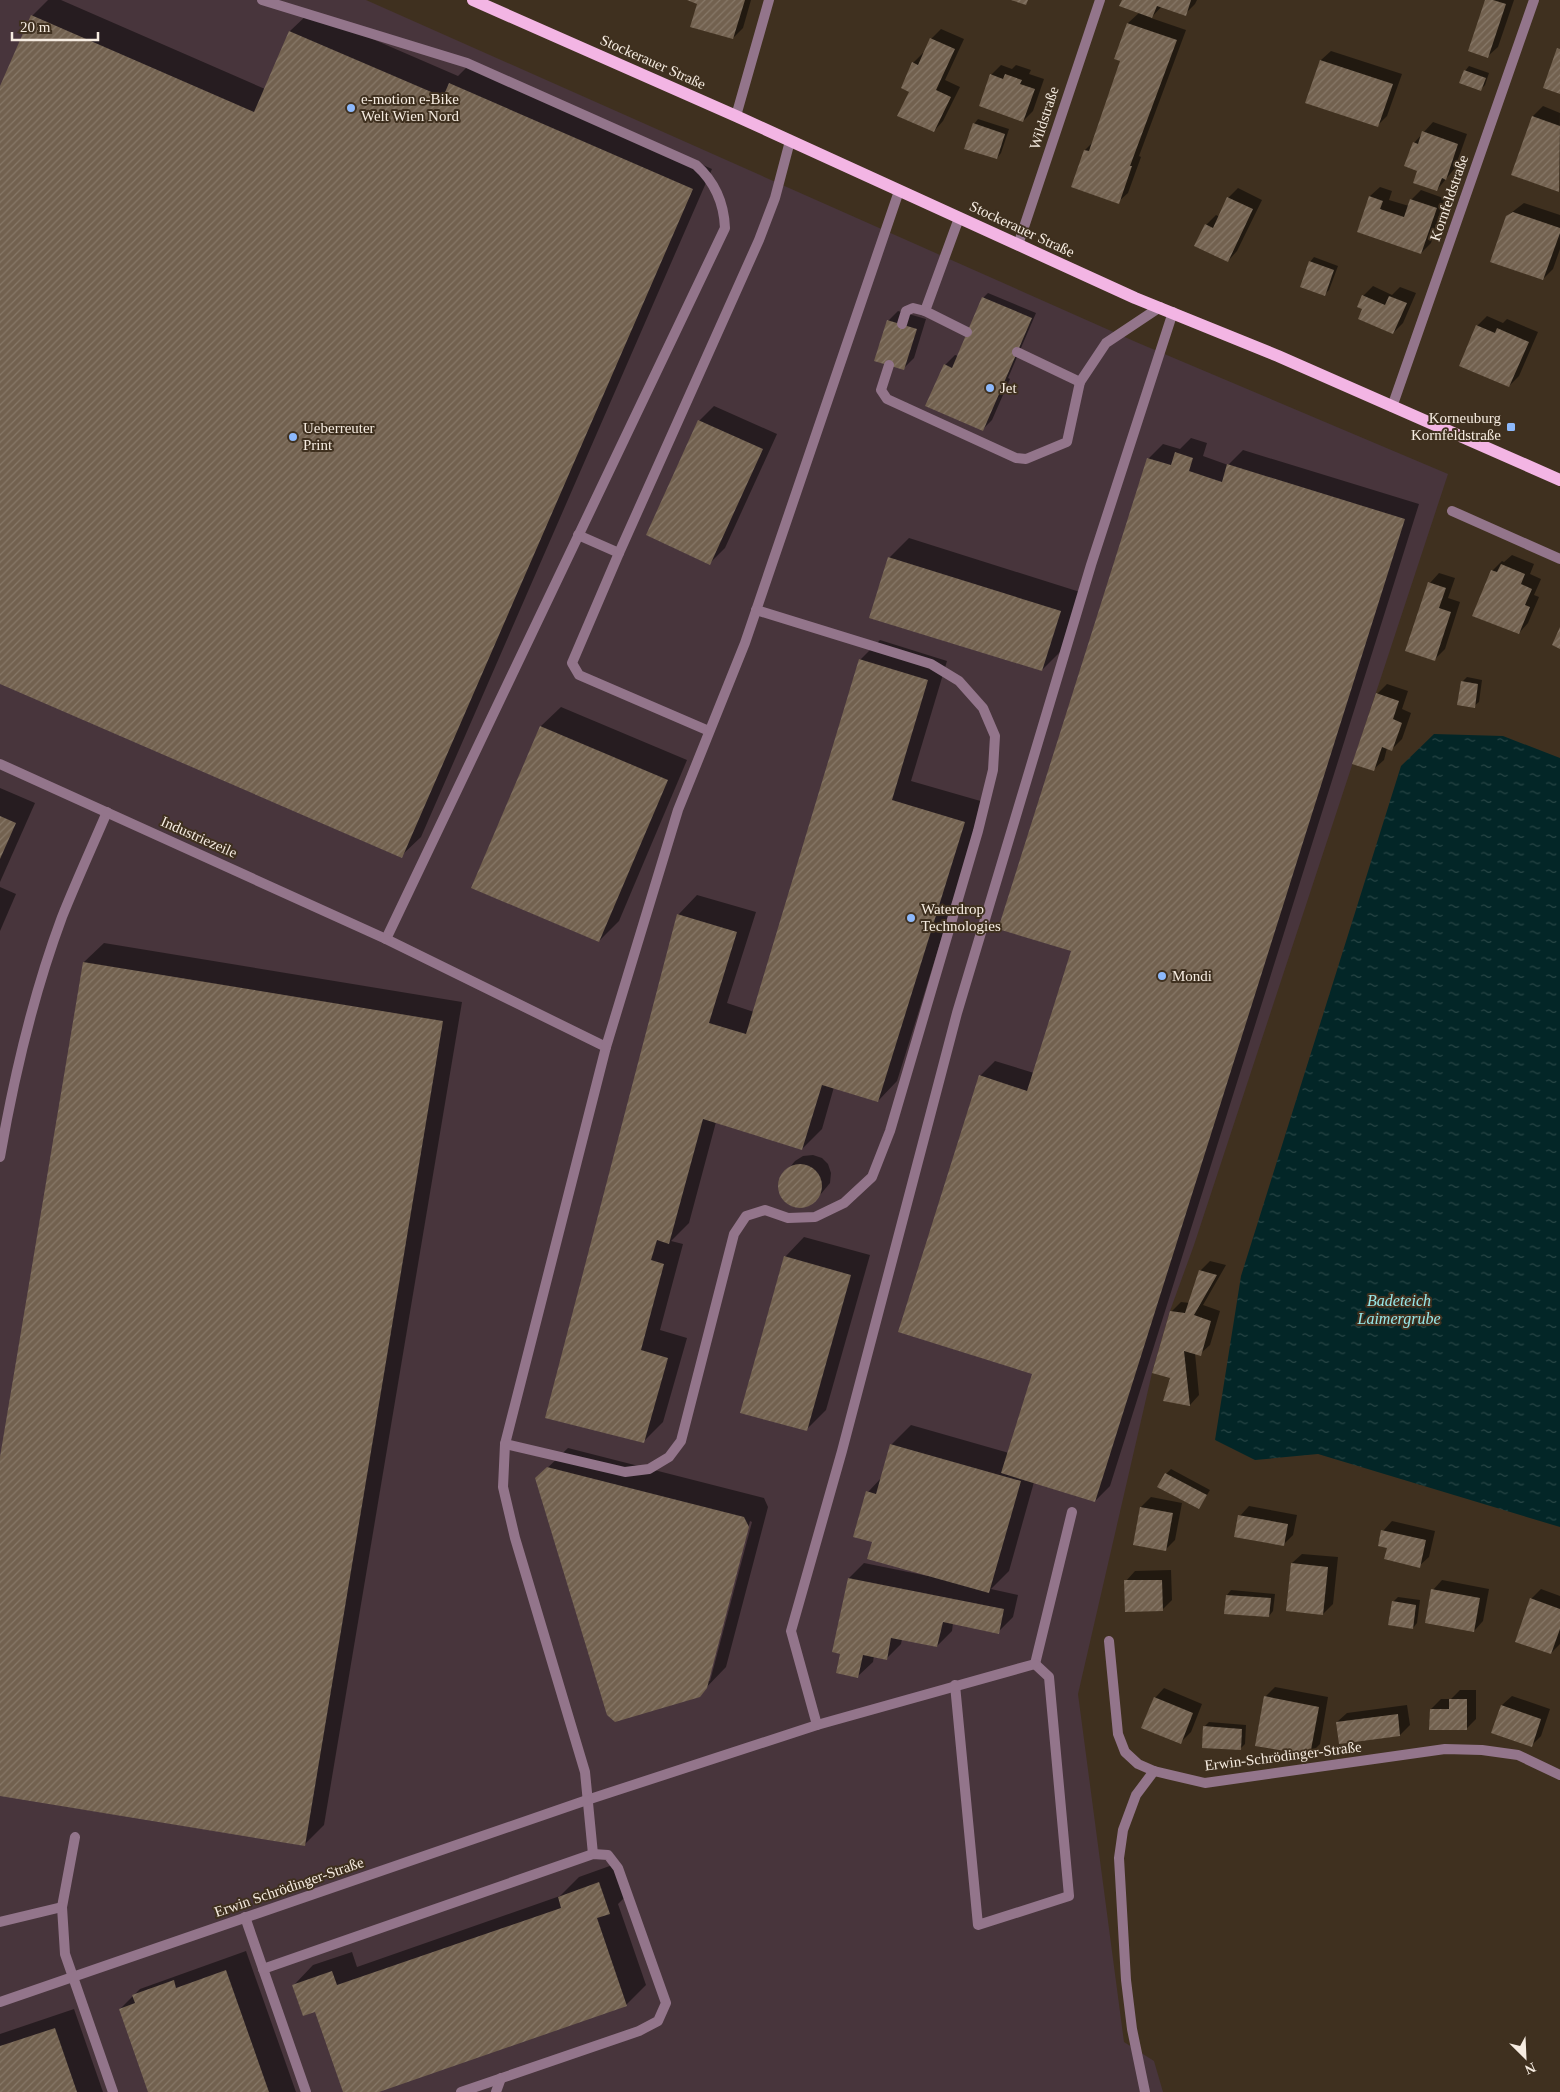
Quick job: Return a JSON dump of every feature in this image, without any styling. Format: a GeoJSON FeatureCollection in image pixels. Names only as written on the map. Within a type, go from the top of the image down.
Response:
{"type":"FeatureCollection","features":[{"type":"Feature","properties":{"kind":"main road","name":"Stockerauer Straße"},"geometry":{"type":"LineString","coordinates":[[473,0],[736,116],[1018,245],[1278,356],[1560,480]]}},
{"type":"Feature","properties":{"kind":"street"},"geometry":{"type":"LineString","coordinates":[[262,0],[467,63],[696,165],[707,174],[724,210],[724,228],[386,939]]}},
{"type":"Feature","properties":{"kind":"street"},"geometry":{"type":"LineString","coordinates":[[736,116],[769,0]]}},
{"type":"Feature","properties":{"kind":"street","name":"Wildstraße"},"geometry":{"type":"LineString","coordinates":[[1018,245],[1100,0]]}},
{"type":"Feature","properties":{"kind":"street","name":"Kornfeldstraße"},"geometry":{"type":"LineString","coordinates":[[1392,407],[1534,0]]}},
{"type":"Feature","properties":{"kind":"street"},"geometry":{"type":"LineString","coordinates":[[709,731],[579,675],[572,664],[619,553],[759,240],[775,198],[790,141]]}},
{"type":"Feature","properties":{"kind":"street"},"geometry":{"type":"LineString","coordinates":[[593,1854],[585,1772],[515,1538],[503,1487],[505,1444],[606,1047],[678,810],[745,643],[899,191]]}},
{"type":"Feature","properties":{"kind":"street"},"geometry":{"type":"LineString","coordinates":[[925,311],[959,218]]}},
{"type":"Feature","properties":{"kind":"street"},"geometry":{"type":"LineString","coordinates":[[889,365],[881,390],[887,399],[1021,460],[1067,442],[1080,382],[1106,343],[1160,307]]}},
{"type":"Feature","properties":{"kind":"street"},"geometry":{"type":"LineString","coordinates":[[902,324],[906,311],[913,308],[925,311],[967,332]]}},
{"type":"Feature","properties":{"kind":"street"},"geometry":{"type":"LineString","coordinates":[[817,1725],[791,1631],[842,1451],[957,1013],[1091,565],[1173,312]]}},
{"type":"Feature","properties":{"kind":"street"},"geometry":{"type":"LineString","coordinates":[[1017,352],[1080,382]]}},
{"type":"Feature","properties":{"kind":"street"},"geometry":{"type":"LineString","coordinates":[[1452,511],[1560,559]]}},
{"type":"Feature","properties":{"kind":"street"},"geometry":{"type":"LineString","coordinates":[[578,535],[619,553]]}},
{"type":"Feature","properties":{"kind":"street"},"geometry":{"type":"LineString","coordinates":[[505,1444],[625,1472],[649,1469],[669,1457],[681,1442],[734,1234],[746,1216],[765,1210],[788,1218],[815,1217],[844,1203],[872,1177],[890,1131],[978,831],[993,770],[995,736],[983,708],[959,681],[931,664],[756,610]]}},
{"type":"Feature","properties":{"kind":"street","name":"Industriezeile"},"geometry":{"type":"LineString","coordinates":[[0,764],[386,939],[606,1047]]}},
{"type":"Feature","properties":{"kind":"street"},"geometry":{"type":"LineString","coordinates":[[0,1157],[12,1089],[33,1006],[62,918],[107,812]]}},
{"type":"Feature","properties":{"kind":"street"},"geometry":{"type":"LineString","coordinates":[[955,1685],[978,1924],[1069,1896],[1049,1677],[1035,1664],[1072,1512]]}},
{"type":"Feature","properties":{"kind":"street","name":"Erwin-Schrödinger-Straße"},"geometry":{"type":"LineString","coordinates":[[1109,1641],[1118,1734],[1125,1752],[1138,1764],[1154,1771],[1205,1783],[1445,1749],[1482,1750],[1518,1755],[1560,1775]]}},
{"type":"Feature","properties":{"kind":"street","name":"Erwin Schrödinger-Straße"},"geometry":{"type":"LineString","coordinates":[[0,2002],[587,1800],[817,1725],[1035,1664]]}},
{"type":"Feature","properties":{"kind":"street"},"geometry":{"type":"LineString","coordinates":[[1145,2092],[1132,2029],[1126,1980],[1119,1858],[1123,1830],[1136,1796],[1154,1771]]}},
{"type":"Feature","properties":{"kind":"street"},"geometry":{"type":"LineString","coordinates":[[75,1837],[62,1907],[65,1954],[113,2092]]}},
{"type":"Feature","properties":{"kind":"street"},"geometry":{"type":"LineString","coordinates":[[263,1969],[593,1854],[608,1855],[618,1868],[666,2003],[658,2021],[639,2032],[460,2092]]}},
{"type":"Feature","properties":{"kind":"street"},"geometry":{"type":"LineString","coordinates":[[0,1922],[62,1907]]}},
{"type":"Feature","properties":{"kind":"street"},"geometry":{"type":"LineString","coordinates":[[245,1918],[306,2092]]}},
{"type":"Feature","properties":{"kind":"street"},"geometry":{"type":"LineString","coordinates":[[496,2092],[500,2078]]}},
{"type":"Feature","properties":{"kind":"shaded area"},"geometry":{"type":"Polygon","coordinates":[[[0,0],[366,0],[1136,342],[1448,474],[1194,1245],[1170,1311],[1152,1373],[1078,1694],[1124,2042],[1154,2061],[1163,2092],[0,2092],[0,0]]]}},
{"type":"Feature","properties":{"kind":"water","name":"Badeteich Laimergrube"},"geometry":{"type":"Polygon","coordinates":[[[1434,734],[1503,736],[1560,758],[1560,1527],[1318,1454],[1255,1460],[1215,1440],[1241,1276],[1401,766],[1434,734]]]}},
{"type":"Feature","properties":{"kind":"building"},"geometry":{"type":"Polygon","coordinates":[[[687,0],[745,0],[733,39],[690,27],[697,4],[687,0]]]}},
{"type":"Feature","properties":{"kind":"building"},"geometry":{"type":"Polygon","coordinates":[[[1011,0],[1028,0],[1026,5],[1011,0]]]}},
{"type":"Feature","properties":{"kind":"building"},"geometry":{"type":"Polygon","coordinates":[[[1122,0],[1191,0],[1186,16],[1157,6],[1152,18],[1119,6],[1122,0]]]}},
{"type":"Feature","properties":{"kind":"building"},"geometry":{"type":"Polygon","coordinates":[[[1485,0],[1506,4],[1488,58],[1468,51],[1485,0]]]}},
{"type":"Feature","properties":{"kind":"building","name":"Ueberreuter Print"},"geometry":{"type":"Polygon","coordinates":[[[31,15],[254,112],[289,31],[443,97],[449,83],[693,189],[402,858],[0,684],[0,86],[31,15]]]}},
{"type":"Feature","properties":{"kind":"building"},"geometry":{"type":"Polygon","coordinates":[[[1127,23],[1177,40],[1130,166],[1132,166],[1119,204],[1071,187],[1084,150],[1089,151],[1120,61],[1114,59],[1127,23]]]}},
{"type":"Feature","properties":{"kind":"building"},"geometry":{"type":"Polygon","coordinates":[[[930,38],[955,49],[936,90],[951,97],[934,132],[897,116],[909,92],[901,88],[912,62],[918,65],[930,38]]]}},
{"type":"Feature","properties":{"kind":"building"},"geometry":{"type":"Polygon","coordinates":[[[1557,48],[1560,49],[1560,94],[1543,88],[1557,48]]]}},
{"type":"Feature","properties":{"kind":"building"},"geometry":{"type":"Polygon","coordinates":[[[1320,60],[1393,84],[1378,127],[1305,103],[1320,60]]]}},
{"type":"Feature","properties":{"kind":"building"},"geometry":{"type":"Polygon","coordinates":[[[1464,70],[1486,78],[1481,91],[1459,83],[1464,70]]]}},
{"type":"Feature","properties":{"kind":"building"},"geometry":{"type":"Polygon","coordinates":[[[990,74],[1003,79],[1005,74],[1022,80],[1020,84],[1035,89],[1023,122],[979,106],[990,74]]]}},
{"type":"Feature","properties":{"kind":"building"},"geometry":{"type":"Polygon","coordinates":[[[1532,116],[1560,126],[1559,192],[1511,175],[1532,116]]]}},
{"type":"Feature","properties":{"kind":"building"},"geometry":{"type":"Polygon","coordinates":[[[973,123],[1005,134],[997,159],[964,149],[973,123]]]}},
{"type":"Feature","properties":{"kind":"building"},"geometry":{"type":"Polygon","coordinates":[[[1422,131],[1458,144],[1446,180],[1442,178],[1437,191],[1413,183],[1417,171],[1404,166],[1413,142],[1418,144],[1422,131]]]}},
{"type":"Feature","properties":{"kind":"building"},"geometry":{"type":"Polygon","coordinates":[[[1369,196],[1383,201],[1380,209],[1404,217],[1410,199],[1437,208],[1421,254],[1357,232],[1369,196]]]}},
{"type":"Feature","properties":{"kind":"building"},"geometry":{"type":"Polygon","coordinates":[[[1227,197],[1253,209],[1228,262],[1194,246],[1205,224],[1213,228],[1227,197]]]}},
{"type":"Feature","properties":{"kind":"building"},"geometry":{"type":"Polygon","coordinates":[[[1513,212],[1560,228],[1560,233],[1543,280],[1490,262],[1506,216],[1513,212]]]}},
{"type":"Feature","properties":{"kind":"building"},"geometry":{"type":"Polygon","coordinates":[[[1309,261],[1334,270],[1325,296],[1300,287],[1309,261]]]}},
{"type":"Feature","properties":{"kind":"building"},"geometry":{"type":"Polygon","coordinates":[[[1362,295],[1385,305],[1389,296],[1407,303],[1393,334],[1358,319],[1362,309],[1357,307],[1362,295]]]}},
{"type":"Feature","properties":{"kind":"building"},"geometry":{"type":"Polygon","coordinates":[[[982,297],[1032,318],[983,431],[925,406],[944,364],[952,368],[982,297]]]}},
{"type":"Feature","properties":{"kind":"building"},"geometry":{"type":"Polygon","coordinates":[[[887,320],[917,329],[904,370],[874,361],[887,320]]]}},
{"type":"Feature","properties":{"kind":"building"},"geometry":{"type":"Polygon","coordinates":[[[1476,325],[1495,333],[1497,328],[1529,342],[1509,387],[1459,366],[1476,325]]]}},
{"type":"Feature","properties":{"kind":"building"},"geometry":{"type":"Polygon","coordinates":[[[698,420],[763,449],[710,565],[646,535],[698,420]]]}},
{"type":"Feature","properties":{"kind":"building","name":"Mondi"},"geometry":{"type":"Polygon","coordinates":[[[1175,452],[1193,458],[1189,471],[1222,482],[1227,464],[1405,519],[1095,1502],[1001,1473],[1032,1374],[898,1332],[979,1075],[1027,1091],[1071,951],[998,929],[1147,458],[1171,465],[1175,452]]]}},
{"type":"Feature","properties":{"kind":"building"},"geometry":{"type":"Polygon","coordinates":[[[888,557],[1061,611],[1042,671],[869,618],[888,557]]]}},
{"type":"Feature","properties":{"kind":"building"},"geometry":{"type":"Polygon","coordinates":[[[1501,564],[1525,574],[1521,584],[1532,589],[1525,605],[1530,607],[1519,634],[1472,616],[1491,570],[1497,572],[1501,564]]]}},
{"type":"Feature","properties":{"kind":"building"},"geometry":{"type":"Polygon","coordinates":[[[1428,582],[1446,588],[1439,608],[1451,612],[1435,661],[1405,651],[1428,582]]]}},
{"type":"Feature","properties":{"kind":"building"},"geometry":{"type":"Polygon","coordinates":[[[1560,627],[1560,649],[1552,645],[1560,627]]]}},
{"type":"Feature","properties":{"kind":"building"},"geometry":{"type":"Polygon","coordinates":[[[859,659],[928,680],[892,800],[965,822],[878,1102],[822,1085],[802,1150],[703,1119],[669,1244],[657,1240],[651,1260],[664,1264],[641,1350],[668,1358],[644,1443],[545,1418],[677,914],[737,932],[709,1023],[746,1034],[859,659]]]}},
{"type":"Feature","properties":{"kind":"building"},"geometry":{"type":"Polygon","coordinates":[[[1461,681],[1478,684],[1475,708],[1457,705],[1461,681]]]}},
{"type":"Feature","properties":{"kind":"building"},"geometry":{"type":"Polygon","coordinates":[[[1376,693],[1399,701],[1393,719],[1402,723],[1392,751],[1382,747],[1374,771],[1352,764],[1376,693]]]}},
{"type":"Feature","properties":{"kind":"building"},"geometry":{"type":"Polygon","coordinates":[[[540,726],[668,780],[599,942],[471,888],[540,726]]]}},
{"type":"Feature","properties":{"kind":"building"},"geometry":{"type":"Polygon","coordinates":[[[0,816],[16,823],[0,859],[0,816]]]}},
{"type":"Feature","properties":{"kind":"building"},"geometry":{"type":"Polygon","coordinates":[[[83,962],[443,1021],[305,1846],[0,1796],[0,1457],[83,962]]]}},
{"type":"Feature","properties":{"kind":"building"},"geometry":{"type":"Polygon","coordinates":[[[796,1164],[804,1164],[816,1170],[822,1186],[816,1202],[804,1208],[796,1208],[784,1202],[778,1190],[778,1182],[784,1170],[796,1164]]]}},
{"type":"Feature","properties":{"kind":"building"},"geometry":{"type":"Polygon","coordinates":[[[784,1256],[851,1275],[807,1431],[740,1413],[784,1256]]]}},
{"type":"Feature","properties":{"kind":"building"},"geometry":{"type":"Polygon","coordinates":[[[1199,1270],[1217,1275],[1194,1315],[1211,1321],[1201,1356],[1184,1351],[1190,1406],[1163,1401],[1170,1378],[1152,1373],[1170,1311],[1185,1313],[1199,1270]]]}},
{"type":"Feature","properties":{"kind":"building"},"geometry":{"type":"Polygon","coordinates":[[[890,1444],[1021,1481],[989,1593],[867,1559],[872,1542],[853,1537],[866,1491],[876,1494],[890,1444]]]}},
{"type":"Feature","properties":{"kind":"building"},"geometry":{"type":"Polygon","coordinates":[[[547,1467],[744,1517],[749,1527],[707,1688],[700,1697],[615,1722],[607,1715],[535,1478],[547,1467]]]}},
{"type":"Feature","properties":{"kind":"building"},"geometry":{"type":"Polygon","coordinates":[[[1165,1473],[1207,1495],[1199,1509],[1157,1487],[1165,1473]]]}},
{"type":"Feature","properties":{"kind":"building"},"geometry":{"type":"Polygon","coordinates":[[[1140,1507],[1173,1513],[1166,1551],[1133,1545],[1140,1507]]]}},
{"type":"Feature","properties":{"kind":"building"},"geometry":{"type":"Polygon","coordinates":[[[1238,1515],[1288,1524],[1284,1546],[1234,1537],[1238,1515]]]}},
{"type":"Feature","properties":{"kind":"building"},"geometry":{"type":"Polygon","coordinates":[[[1381,1530],[1426,1540],[1420,1568],[1384,1559],[1387,1548],[1378,1546],[1381,1530]]]}},
{"type":"Feature","properties":{"kind":"building"},"geometry":{"type":"Polygon","coordinates":[[[1291,1563],[1328,1567],[1323,1615],[1286,1611],[1291,1563]]]}},
{"type":"Feature","properties":{"kind":"building"},"geometry":{"type":"Polygon","coordinates":[[[848,1578],[1004,1609],[999,1634],[943,1622],[937,1647],[891,1638],[887,1660],[863,1655],[858,1678],[836,1673],[840,1654],[832,1652],[848,1578]]]}},
{"type":"Feature","properties":{"kind":"building"},"geometry":{"type":"Polygon","coordinates":[[[1124,1580],[1162,1580],[1163,1611],[1125,1612],[1124,1580]]]}},
{"type":"Feature","properties":{"kind":"building"},"geometry":{"type":"Polygon","coordinates":[[[1431,1589],[1480,1598],[1474,1632],[1425,1623],[1431,1589]]]}},
{"type":"Feature","properties":{"kind":"building"},"geometry":{"type":"Polygon","coordinates":[[[1226,1595],[1271,1598],[1269,1617],[1224,1614],[1226,1595]]]}},
{"type":"Feature","properties":{"kind":"building"},"geometry":{"type":"Polygon","coordinates":[[[1530,1598],[1560,1609],[1560,1629],[1551,1654],[1515,1642],[1530,1598]]]}},
{"type":"Feature","properties":{"kind":"building"},"geometry":{"type":"Polygon","coordinates":[[[1392,1601],[1416,1605],[1413,1629],[1388,1625],[1392,1601]]]}},
{"type":"Feature","properties":{"kind":"building"},"geometry":{"type":"Polygon","coordinates":[[[1264,1696],[1319,1707],[1310,1755],[1255,1746],[1264,1696]]]}},
{"type":"Feature","properties":{"kind":"building"},"geometry":{"type":"Polygon","coordinates":[[[1154,1697],[1193,1713],[1181,1744],[1141,1728],[1154,1697]]]}},
{"type":"Feature","properties":{"kind":"building"},"geometry":{"type":"Polygon","coordinates":[[[1449,1699],[1467,1699],[1467,1730],[1429,1730],[1430,1709],[1449,1709],[1449,1699]]]}},
{"type":"Feature","properties":{"kind":"building"},"geometry":{"type":"Polygon","coordinates":[[[1501,1705],[1541,1719],[1532,1747],[1491,1733],[1501,1705]]]}},
{"type":"Feature","properties":{"kind":"building"},"geometry":{"type":"Polygon","coordinates":[[[1398,1714],[1400,1736],[1339,1744],[1336,1722],[1398,1714]]]}},
{"type":"Feature","properties":{"kind":"building"},"geometry":{"type":"Polygon","coordinates":[[[1203,1726],[1242,1729],[1241,1750],[1202,1748],[1203,1726]]]}},
{"type":"Feature","properties":{"kind":"building"},"geometry":{"type":"Polygon","coordinates":[[[599,1882],[610,1914],[597,1918],[627,2006],[379,2092],[343,2092],[315,2012],[303,2016],[292,1985],[332,1971],[337,1985],[561,1908],[558,1897],[599,1882]]]}},
{"type":"Feature","properties":{"kind":"building"},"geometry":{"type":"Polygon","coordinates":[[[226,1970],[269,2092],[148,2092],[119,2009],[135,2003],[132,1995],[174,1980],[176,1988],[226,1970]]]}},
{"type":"Feature","properties":{"kind":"building"},"geometry":{"type":"Polygon","coordinates":[[[55,2028],[77,2092],[0,2092],[0,2046],[55,2028]]]}},
{"type":"Feature","properties":{"kind":"place","name":"e-motion e-Bike Welt Wien Nord"},"geometry":{"type":"Point","coordinates":[351,108]}},
{"type":"Feature","properties":{"kind":"place","name":"Jet"},"geometry":{"type":"Point","coordinates":[990,388]}},
{"type":"Feature","properties":{"kind":"place","name":"Korneuburg Kornfeldstraße"},"geometry":{"type":"Point","coordinates":[1511,427]}},
{"type":"Feature","properties":{"kind":"place","name":"Ueberreuter Print"},"geometry":{"type":"Point","coordinates":[293,437]}},
{"type":"Feature","properties":{"kind":"place","name":"Waterdrop Technologies"},"geometry":{"type":"Point","coordinates":[911,918]}},
{"type":"Feature","properties":{"kind":"place","name":"Mondi"},"geometry":{"type":"Point","coordinates":[1162,976]}}]}
